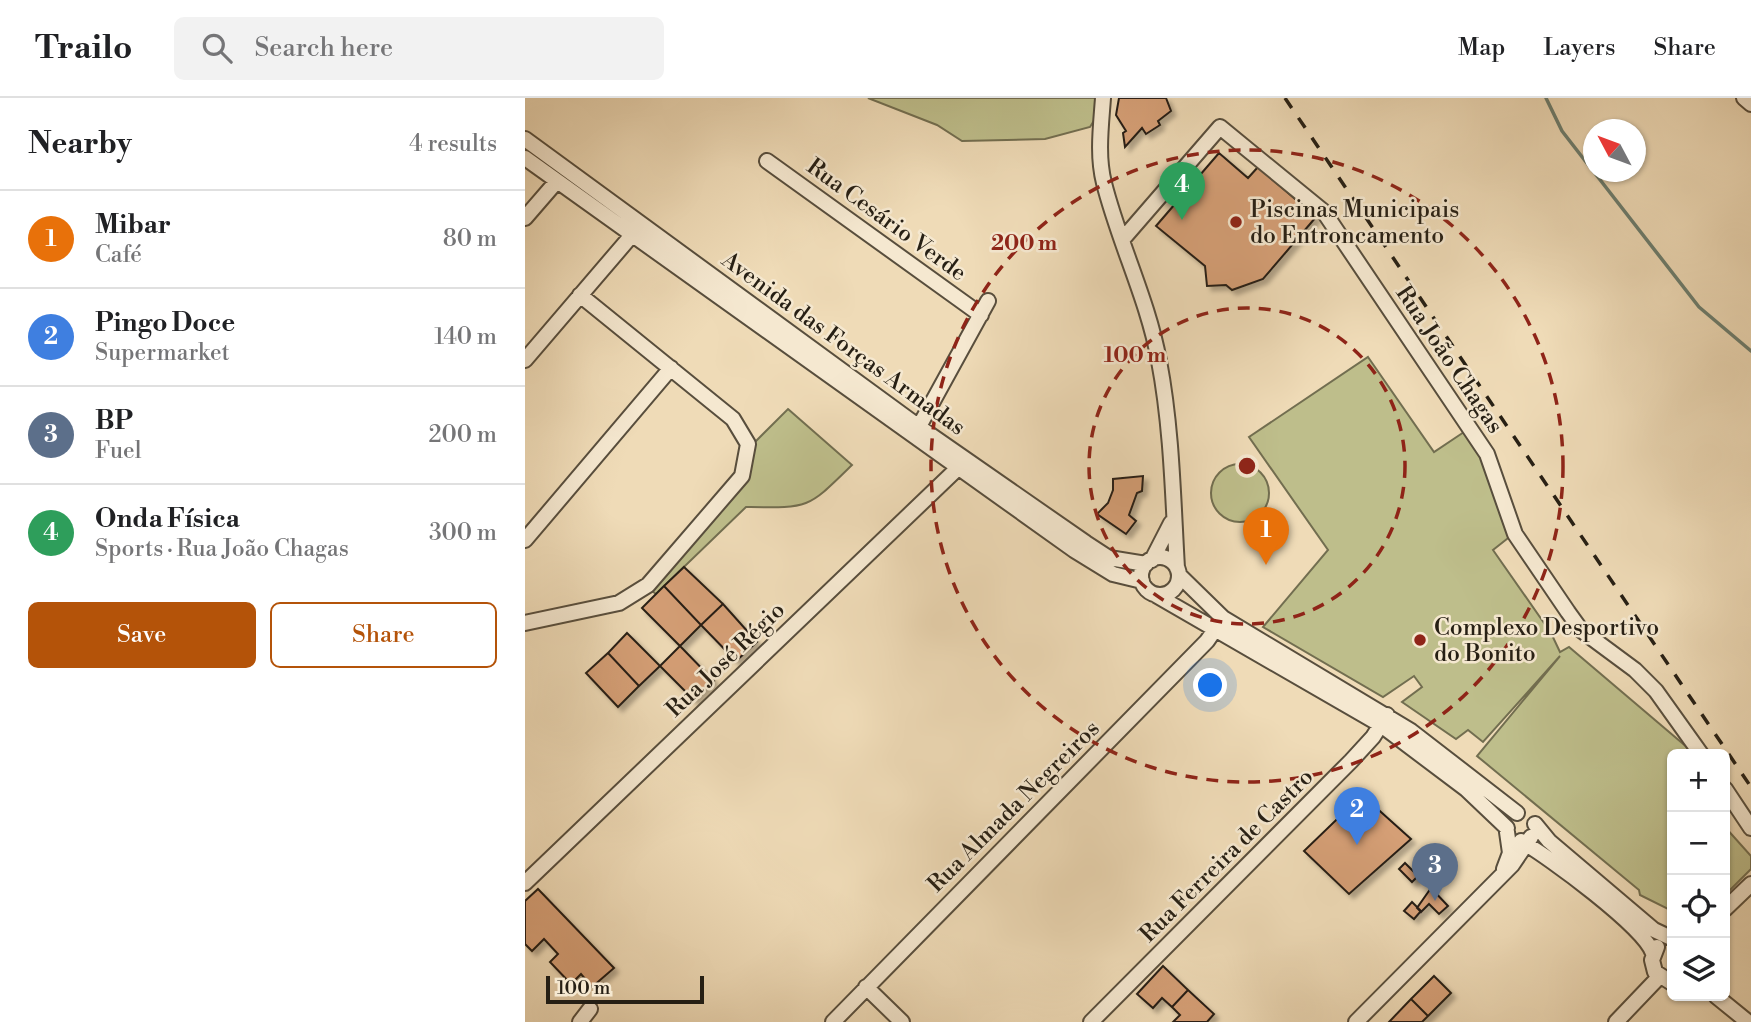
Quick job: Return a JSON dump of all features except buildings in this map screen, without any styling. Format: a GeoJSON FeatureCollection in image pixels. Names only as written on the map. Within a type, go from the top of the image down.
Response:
{"type":"FeatureCollection","features":[{"type":"Feature","properties":{"kind":"street"},"geometry":{"type":"LineString","coordinates":[[1103,98],[1100,136],[1104,181],[1159,361],[1174,497],[1172,522],[1178,572],[1171,591],[1154,594]]}},
{"type":"Feature","properties":{"kind":"street"},"geometry":{"type":"LineString","coordinates":[[1744,98],[1751,104]]}},
{"type":"Feature","properties":{"kind":"street","name":"Rua João Chagas"},"geometry":{"type":"LineString","coordinates":[[1122,240],[1220,127],[1324,212],[1487,454],[1515,534],[1581,631],[1635,670],[1656,691],[1697,749]]}},
{"type":"Feature","properties":{"kind":"street","name":"Avenida das Forças Armadas"},"geometry":{"type":"LineString","coordinates":[[525,139],[916,432],[958,468],[1113,574],[1142,581]]}},
{"type":"Feature","properties":{"kind":"street","name":"Avenida das Forças Armadas"},"geometry":{"type":"LineString","coordinates":[[525,158],[916,432],[1108,558],[1149,562]]}},
{"type":"Feature","properties":{"kind":"street","name":"Rua Cesário Verde"},"geometry":{"type":"LineString","coordinates":[[767,161],[981,315]]}},
{"type":"Feature","properties":{"kind":"street"},"geometry":{"type":"LineString","coordinates":[[525,218],[557,181]]}},
{"type":"Feature","properties":{"kind":"street"},"geometry":{"type":"LineString","coordinates":[[525,360],[632,234]]}},
{"type":"Feature","properties":{"kind":"street"},"geometry":{"type":"LineString","coordinates":[[525,623],[619,603],[648,585],[742,476],[748,444],[733,419],[580,295]]}},
{"type":"Feature","properties":{"kind":"street"},"geometry":{"type":"LineString","coordinates":[[916,432],[988,301]]}},
{"type":"Feature","properties":{"kind":"street"},"geometry":{"type":"LineString","coordinates":[[525,540],[671,368]]}},
{"type":"Feature","properties":{"kind":"street","name":"Rua José Régio"},"geometry":{"type":"LineString","coordinates":[[525,883],[958,468]]}},
{"type":"Feature","properties":{"kind":"street"},"geometry":{"type":"LineString","coordinates":[[1172,522],[1149,562],[1142,581],[1154,594],[1219,624],[1384,720],[1411,730],[1517,813],[1526,814],[1529,837],[1640,933],[1653,953],[1653,966],[1666,980],[1616,1022]]}},
{"type":"Feature","properties":{"kind":"street"},"geometry":{"type":"LineString","coordinates":[[1149,562],[1163,558],[1178,572],[1219,624]]}},
{"type":"Feature","properties":{"kind":"street","name":"Rua Almada Negreiros"},"geometry":{"type":"LineString","coordinates":[[833,1022],[1219,624]]}},
{"type":"Feature","properties":{"kind":"street"},"geometry":{"type":"LineString","coordinates":[[1384,720],[1482,803],[1513,839],[1529,837],[1549,841],[1654,930],[1667,936]]}},
{"type":"Feature","properties":{"kind":"street","name":"Rua Ferreira de Castro"},"geometry":{"type":"LineString","coordinates":[[1091,1022],[1351,761],[1384,720]]}},
{"type":"Feature","properties":{"kind":"street"},"geometry":{"type":"LineString","coordinates":[[1730,796],[1751,828]]}},
{"type":"Feature","properties":{"kind":"street"},"geometry":{"type":"LineString","coordinates":[[1502,873],[1510,853],[1507,830],[1509,819],[1517,813]]}},
{"type":"Feature","properties":{"kind":"street"},"geometry":{"type":"LineString","coordinates":[[1356,1022],[1502,873],[1529,837]]}},
{"type":"Feature","properties":{"kind":"street"},"geometry":{"type":"LineString","coordinates":[[1730,904],[1751,884]]}},
{"type":"Feature","properties":{"kind":"street"},"geometry":{"type":"LineString","coordinates":[[1653,953],[1667,940]]}},
{"type":"Feature","properties":{"kind":"street"},"geometry":{"type":"LineString","coordinates":[[866,987],[902,1022]]}},
{"type":"Feature","properties":{"kind":"street"},"geometry":{"type":"LineString","coordinates":[[1722,1001],[1748,1022]]}},
{"type":"Feature","properties":{"kind":"street"},"geometry":{"type":"LineString","coordinates":[[580,1022],[590,1009]]}},
{"type":"Feature","properties":{"kind":"green space"},"geometry":{"type":"Polygon","coordinates":[[[868,98],[1108,98],[1090,127],[1045,139],[962,141],[937,125],[868,98]]]}},
{"type":"Feature","properties":{"kind":"green space","name":"Complexo Desportivo do Bonito"},"geometry":{"type":"Polygon","coordinates":[[[1368,357],[1434,452],[1464,432],[1489,464],[1512,535],[1493,550],[1551,633],[1560,652],[1569,647],[1689,749],[1667,749],[1667,908],[1640,895],[1639,890],[1477,756],[1560,656],[1483,742],[1468,730],[1456,739],[1402,702],[1422,687],[1414,676],[1383,697],[1263,627],[1328,550],[1249,437],[1368,357]]]}},
{"type":"Feature","properties":{"kind":"green space"},"geometry":{"type":"Polygon","coordinates":[[[788,409],[852,465],[816,498],[806,503],[783,507],[746,507],[656,594],[648,588],[742,481],[751,446],[788,409]]]}},
{"type":"Feature","properties":{"kind":"green space"},"geometry":{"type":"Polygon","coordinates":[[[1234,464],[1246,464],[1261,472],[1269,487],[1269,499],[1261,514],[1246,522],[1234,522],[1219,514],[1211,499],[1211,487],[1219,472],[1234,464]]]}},
{"type":"Feature","properties":{"kind":"green space"},"geometry":{"type":"Polygon","coordinates":[[[1730,833],[1751,856],[1751,869],[1730,890],[1730,833]]]}},
{"type":"Feature","properties":{"kind":"waterway"},"geometry":{"type":"LineString","coordinates":[[1546,98],[1562,131],[1583,158]]}},
{"type":"Feature","properties":{"kind":"waterway"},"geometry":{"type":"LineString","coordinates":[[1602,182],[1699,307],[1751,351]]}},
{"type":"Feature","properties":{"kind":"railway"},"geometry":{"type":"LineString","coordinates":[[1285,98],[1751,787]]}},
{"type":"Feature","properties":{"kind":"place","name":"Onda Física"},"geometry":{"type":"Point","coordinates":[1182,220]}},
{"type":"Feature","properties":{"kind":"place","name":"Piscinas Municipais do Entroncamento"},"geometry":{"type":"Point","coordinates":[1236,222]}},
{"type":"Feature","properties":{"kind":"place","name":"Mibar"},"geometry":{"type":"Point","coordinates":[1266,565]}},
{"type":"Feature","properties":{"kind":"place","name":"Complexo Desportivo do Bonito"},"geometry":{"type":"Point","coordinates":[1420,640]}},
{"type":"Feature","properties":{"kind":"place","name":"Pingo Doce"},"geometry":{"type":"Point","coordinates":[1357,845]}},
{"type":"Feature","properties":{"kind":"place","name":"BP"},"geometry":{"type":"Point","coordinates":[1435,901]}}]}
